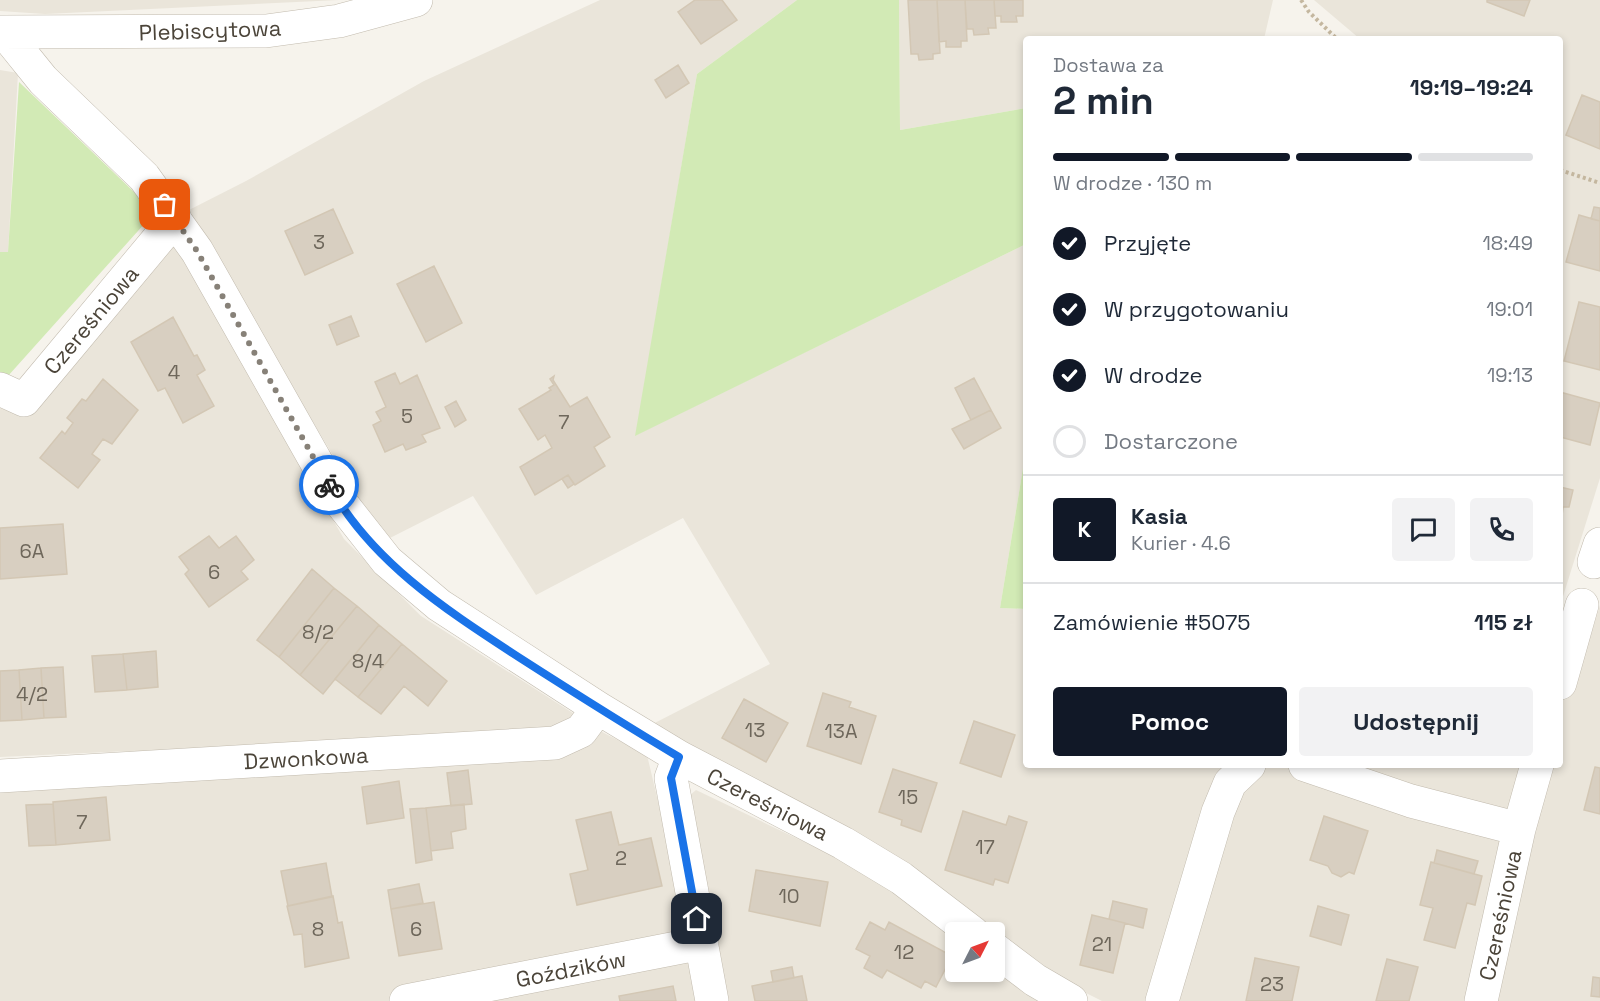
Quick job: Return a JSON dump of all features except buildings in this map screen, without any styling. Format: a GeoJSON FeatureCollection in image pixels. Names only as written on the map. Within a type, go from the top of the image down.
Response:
{"type":"FeatureCollection","features":[{"type":"Feature","properties":{"kind":"street","name":"Plebiscytowa"},"geometry":{"type":"LineString","coordinates":[[3,33],[266,31],[339,21],[416,0]]}},
{"type":"Feature","properties":{"kind":"street","name":"Czereśniowa"},"geometry":{"type":"LineString","coordinates":[[3,33],[43,80],[144,177],[176,219],[197,251],[334,495],[387,561],[440,605],[598,708],[679,757],[843,843],[901,878],[959,922]]}},
{"type":"Feature","properties":{"kind":"street","name":"Czereśniowa"},"geometry":{"type":"LineString","coordinates":[[0,389],[24,400],[176,219]]}},
{"type":"Feature","properties":{"kind":"street"},"geometry":{"type":"LineString","coordinates":[[1563,672],[1582,605]]}},
{"type":"Feature","properties":{"kind":"street","name":"Dzwonkowa"},"geometry":{"type":"LineString","coordinates":[[0,776],[555,743],[581,731],[598,708]]}},
{"type":"Feature","properties":{"kind":"street"},"geometry":{"type":"LineString","coordinates":[[679,757],[671,778],[712,1001]]}},
{"type":"Feature","properties":{"kind":"street"},"geometry":{"type":"LineString","coordinates":[[1162,1001],[1218,812],[1230,783],[1246,768]]}},
{"type":"Feature","properties":{"kind":"street","name":"Czereśniowa"},"geometry":{"type":"LineString","coordinates":[[1314,768],[1411,801],[1519,829]]}},
{"type":"Feature","properties":{"kind":"street","name":"Czereśniowa"},"geometry":{"type":"LineString","coordinates":[[1481,1001],[1519,829],[1536,768]]}},
{"type":"Feature","properties":{"kind":"street","name":"Goździków"},"geometry":{"type":"LineString","coordinates":[[406,1001],[702,943]]}},
{"type":"Feature","properties":{"kind":"street"},"geometry":{"type":"LineString","coordinates":[[1005,958],[1035,981],[1071,1001]]}},
{"type":"Feature","properties":{"kind":"path"},"geometry":{"type":"LineString","coordinates":[[1301,0],[1309,12],[1334,36]]}},
{"type":"Feature","properties":{"kind":"path"},"geometry":{"type":"LineString","coordinates":[[1563,171],[1600,183]]}},
{"type":"Feature","properties":{"kind":"shaded area"},"geometry":{"type":"Polygon","coordinates":[[[0,0],[339,0],[45,14],[0,11],[0,0]]]}},
{"type":"Feature","properties":{"kind":"shaded area"},"geometry":{"type":"Polygon","coordinates":[[[600,0],[797,0],[697,74],[636,435],[1023,245],[1023,468],[1000,608],[1023,609],[1023,768],[1563,768],[1563,620],[1593,628],[1600,605],[1600,1001],[1102,1001],[1016,958],[1005,946],[1005,922],[962,922],[641,730],[770,664],[683,518],[536,595],[473,496],[384,541],[187,211],[246,181],[424,81],[600,0]]]}},
{"type":"Feature","properties":{"kind":"shaded area"},"geometry":{"type":"Polygon","coordinates":[[[899,0],[1273,0],[1265,36],[1023,36],[1023,109],[900,130],[899,0]]]}},
{"type":"Feature","properties":{"kind":"shaded area"},"geometry":{"type":"Polygon","coordinates":[[[1314,0],[1600,0],[1600,478],[1563,596],[1563,36],[1356,36],[1314,0]]]}},
{"type":"Feature","properties":{"kind":"shaded area"},"geometry":{"type":"Polygon","coordinates":[[[0,70],[18,73],[8,253],[0,252],[0,70]]]}},
{"type":"Feature","properties":{"kind":"shaded area"},"geometry":{"type":"Polygon","coordinates":[[[174,242],[344,539],[421,616],[604,733],[647,755],[687,923],[702,1001],[0,1001],[0,786],[98,776],[129,751],[0,757],[0,405],[27,417],[174,242]]]}},
{"type":"Feature","properties":{"kind":"shaded area"},"geometry":{"type":"Polygon","coordinates":[[[696,790],[840,859],[916,907],[945,930],[945,982],[1005,982],[1005,975],[1040,1001],[721,1001],[682,802],[696,790]]]}},
{"type":"Feature","properties":{"kind":"green space"},"geometry":{"type":"Polygon","coordinates":[[[797,0],[899,0],[900,130],[1023,109],[1023,245],[635,436],[697,74],[797,0]]]}},
{"type":"Feature","properties":{"kind":"green space"},"geometry":{"type":"Polygon","coordinates":[[[19,82],[155,212],[8,376],[0,372],[0,252],[8,252],[19,82]]]}},
{"type":"Feature","properties":{"kind":"green space"},"geometry":{"type":"Polygon","coordinates":[[[1023,468],[1023,609],[1000,608],[1023,468]]]}},
{"type":"Feature","properties":{"kind":"way so far"},"geometry":{"type":"LineString","coordinates":[[165,205],[197,251],[329,485]]}},
{"type":"Feature","properties":{"kind":"route"},"geometry":{"type":"LineString","coordinates":[[329,485],[334,495],[387,561],[440,605],[598,708],[679,757],[671,778],[697,919]]}}]}
